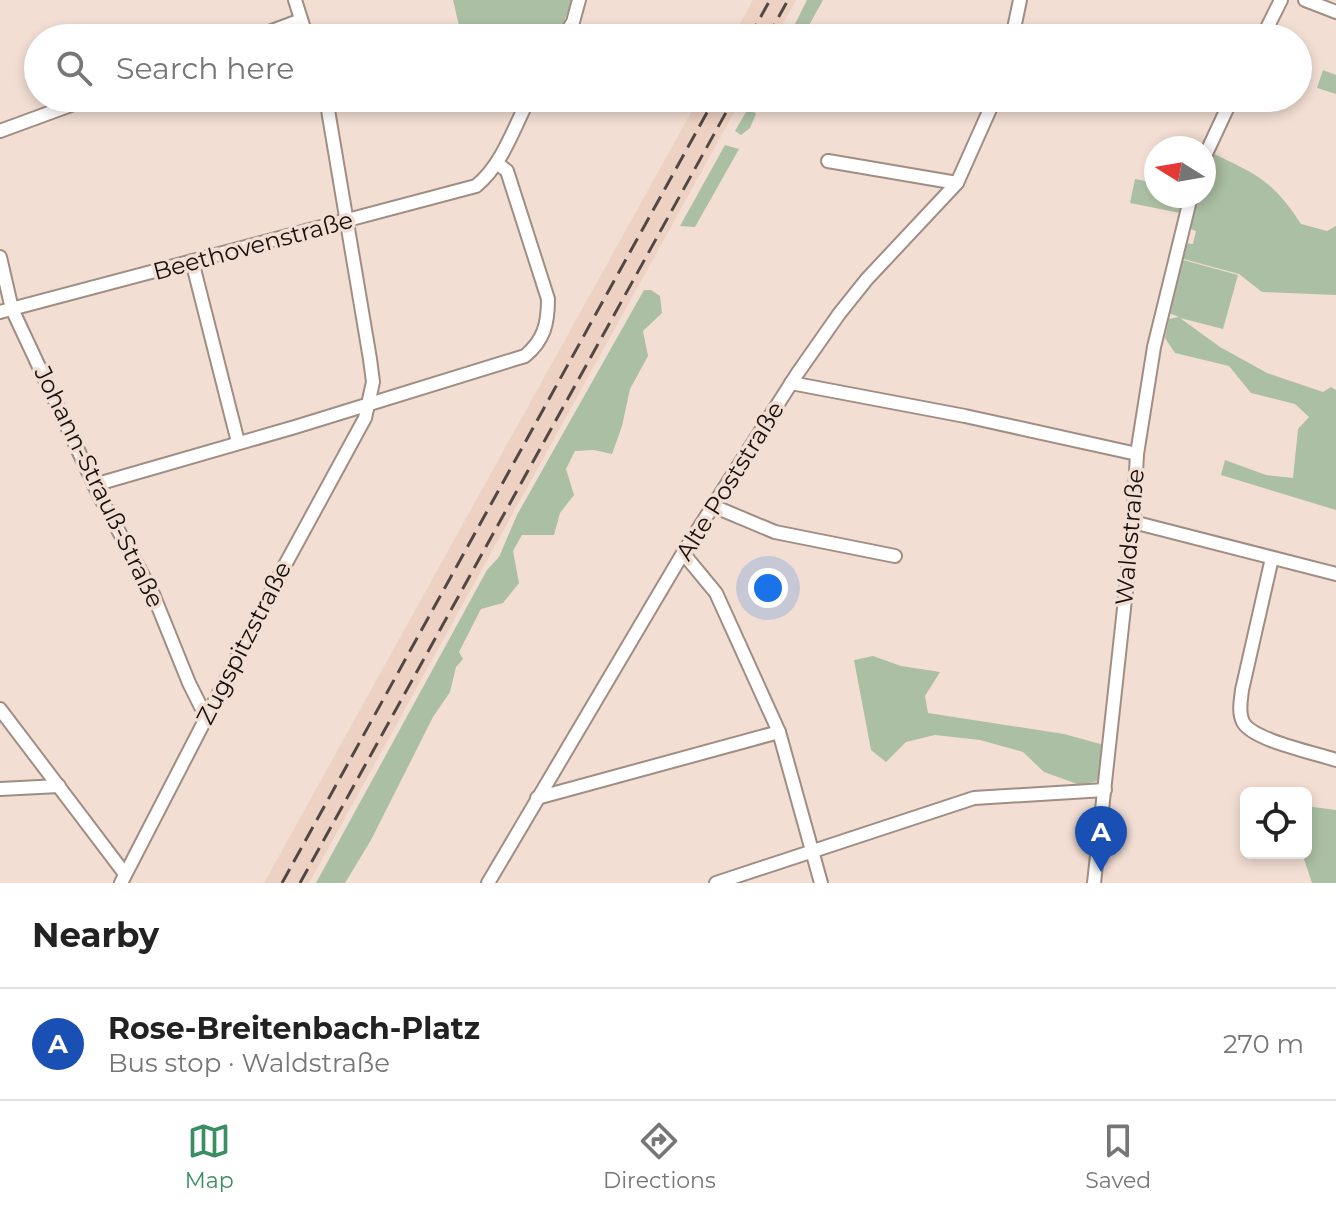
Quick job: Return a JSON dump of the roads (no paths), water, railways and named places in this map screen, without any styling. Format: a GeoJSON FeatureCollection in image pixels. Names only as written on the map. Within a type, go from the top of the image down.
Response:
{"type":"FeatureCollection","features":[{"type":"Feature","properties":{"kind":"street"},"geometry":{"type":"LineString","coordinates":[[295,0],[302,24]]}},
{"type":"Feature","properties":{"kind":"street"},"geometry":{"type":"LineString","coordinates":[[572,24],[579,0]]}},
{"type":"Feature","properties":{"kind":"street"},"geometry":{"type":"LineString","coordinates":[[1015,24],[1020,0]]}},
{"type":"Feature","properties":{"kind":"street"},"geometry":{"type":"LineString","coordinates":[[1269,24],[1281,0]]}},
{"type":"Feature","properties":{"kind":"street"},"geometry":{"type":"LineString","coordinates":[[1305,0],[1336,12]]}},
{"type":"Feature","properties":{"kind":"street"},"geometry":{"type":"LineString","coordinates":[[290,24],[301,20]]}},
{"type":"Feature","properties":{"kind":"street"},"geometry":{"type":"LineString","coordinates":[[0,131],[52,112]]}},
{"type":"Feature","properties":{"kind":"street","name":"Zugspitzstraße"},"geometry":{"type":"LineString","coordinates":[[123,879],[365,418],[373,382],[328,112]]}},
{"type":"Feature","properties":{"kind":"street","name":"Beethovenstraße"},"geometry":{"type":"LineString","coordinates":[[6,310],[476,186],[488,177],[497,163],[522,112]]}},
{"type":"Feature","properties":{"kind":"street","name":"Alte Poststraße"},"geometry":{"type":"LineString","coordinates":[[488,883],[683,553],[791,383],[867,279],[957,183],[989,112]]}},
{"type":"Feature","properties":{"kind":"street"},"geometry":{"type":"LineString","coordinates":[[1214,136],[1225,112]]}},
{"type":"Feature","properties":{"kind":"street"},"geometry":{"type":"LineString","coordinates":[[828,161],[957,183]]}},
{"type":"Feature","properties":{"kind":"street"},"geometry":{"type":"LineString","coordinates":[[94,485],[525,356],[539,344],[548,321],[548,299],[507,171],[497,163]]}},
{"type":"Feature","properties":{"kind":"street","name":"Waldstraße"},"geometry":{"type":"LineString","coordinates":[[1094,883],[1133,522],[1137,454],[1154,347],[1188,208]]}},
{"type":"Feature","properties":{"kind":"street","name":"Johann-Strauß-Straße"},"geometry":{"type":"LineString","coordinates":[[0,257],[6,310],[153,594],[201,707],[208,712]]}},
{"type":"Feature","properties":{"kind":"street"},"geometry":{"type":"LineString","coordinates":[[192,261],[238,442]]}},
{"type":"Feature","properties":{"kind":"street"},"geometry":{"type":"LineString","coordinates":[[791,383],[965,416],[1137,454]]}},
{"type":"Feature","properties":{"kind":"street"},"geometry":{"type":"LineString","coordinates":[[713,506],[775,532],[895,556]]}},
{"type":"Feature","properties":{"kind":"street"},"geometry":{"type":"LineString","coordinates":[[1133,522],[1336,574]]}},
{"type":"Feature","properties":{"kind":"street"},"geometry":{"type":"LineString","coordinates":[[683,553],[716,593],[779,732],[821,883]]}},
{"type":"Feature","properties":{"kind":"street"},"geometry":{"type":"LineString","coordinates":[[1272,558],[1242,690],[1240,709],[1243,722],[1250,731],[1262,737],[1336,760]]}},
{"type":"Feature","properties":{"kind":"street"},"geometry":{"type":"LineString","coordinates":[[0,709],[59,786],[123,879]]}},
{"type":"Feature","properties":{"kind":"street"},"geometry":{"type":"LineString","coordinates":[[537,798],[779,732]]}},
{"type":"Feature","properties":{"kind":"street"},"geometry":{"type":"LineString","coordinates":[[0,789],[59,786]]}},
{"type":"Feature","properties":{"kind":"street"},"geometry":{"type":"LineString","coordinates":[[716,883],[974,798],[1105,790]]}},
{"type":"Feature","properties":{"kind":"railway"},"geometry":{"type":"LineString","coordinates":[[757,24],[770,0]]}},
{"type":"Feature","properties":{"kind":"railway"},"geometry":{"type":"LineString","coordinates":[[775,24],[788,0]]}},
{"type":"Feature","properties":{"kind":"railway"},"geometry":{"type":"LineString","coordinates":[[282,883],[707,112]]}},
{"type":"Feature","properties":{"kind":"railway"},"geometry":{"type":"LineString","coordinates":[[300,883],[726,112]]}},
{"type":"Feature","properties":{"kind":"place","name":"Rose-Breitenbach-Platz"},"geometry":{"type":"Point","coordinates":[1101,872]}}]}
